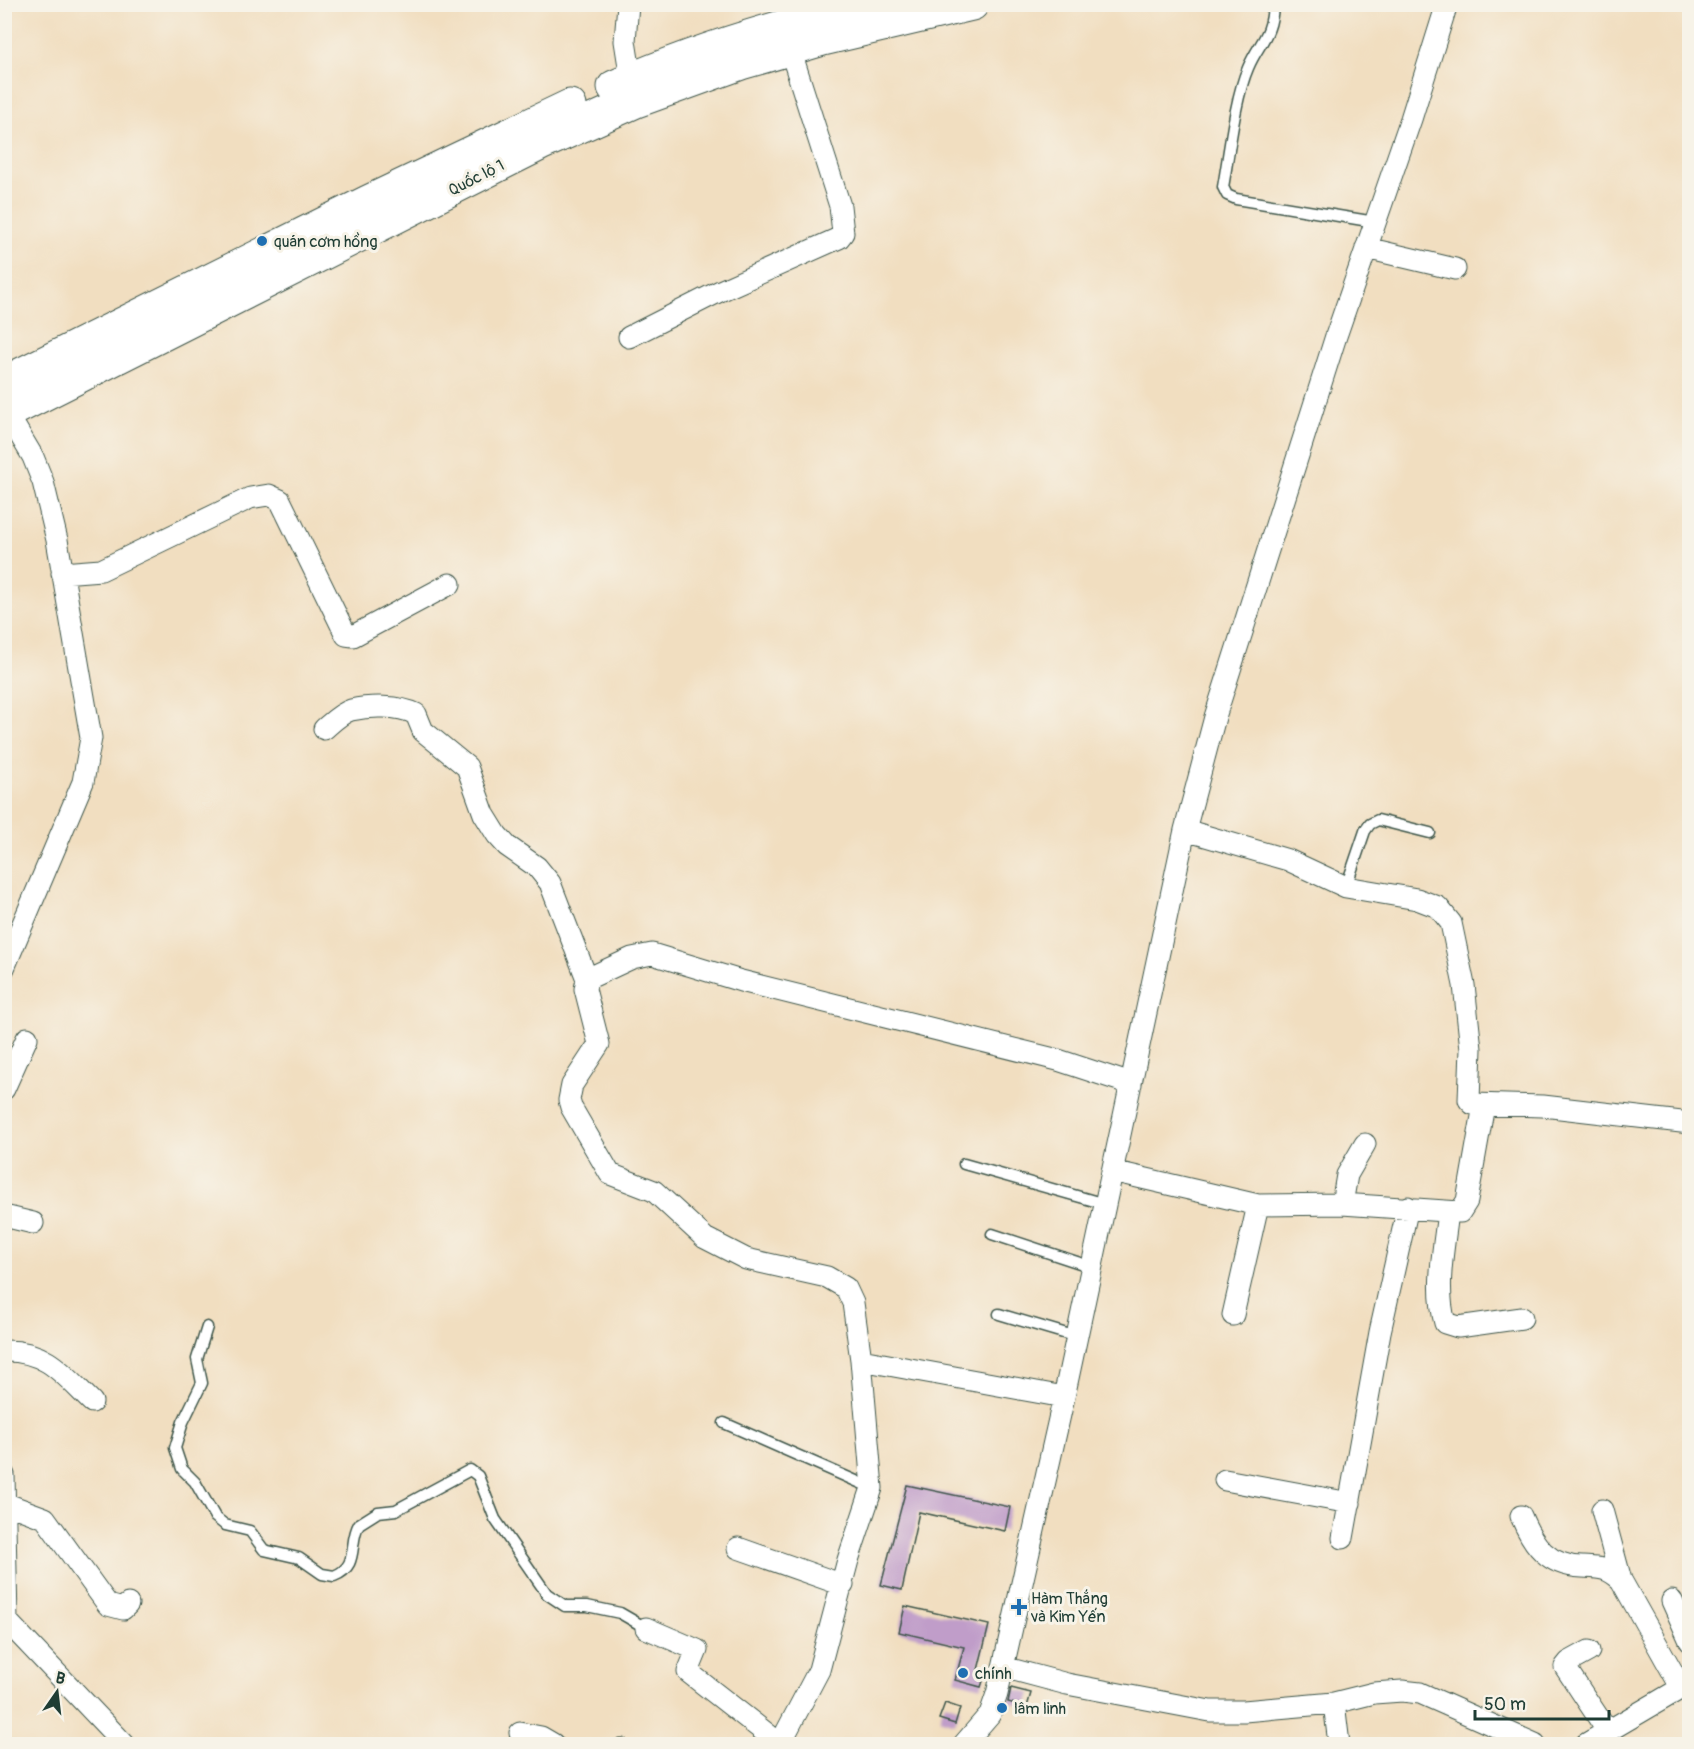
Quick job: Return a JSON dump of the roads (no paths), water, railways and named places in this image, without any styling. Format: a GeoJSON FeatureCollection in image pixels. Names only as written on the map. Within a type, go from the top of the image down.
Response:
{"type":"FeatureCollection","features":[{"type":"Feature","properties":{"kind":"highway","name":"Quốc lộ 1"},"geometry":{"type":"LineString","coordinates":[[5,405],[564,133],[685,82],[790,49],[972,4]]}},
{"type":"Feature","properties":{"kind":"highway","name":"Quốc lộ 1"},"geometry":{"type":"LineString","coordinates":[[5,405],[513,131],[675,60],[854,6]]}},
{"type":"Feature","properties":{"kind":"street"},"geometry":{"type":"LineString","coordinates":[[628,4],[625,40],[631,79]]}},
{"type":"Feature","properties":{"kind":"street"},"geometry":{"type":"LineString","coordinates":[[964,1744],[990,1714],[1003,1667],[1064,1397],[1185,830],[1221,695],[1308,421],[1447,4]]}},
{"type":"Feature","properties":{"kind":"street"},"geometry":{"type":"LineString","coordinates":[[629,337],[720,291],[839,238],[843,233],[840,206],[790,49]]}},
{"type":"Feature","properties":{"kind":"street"},"geometry":{"type":"LineString","coordinates":[[1366,248],[1455,269]]}},
{"type":"Feature","properties":{"kind":"street"},"geometry":{"type":"LineString","coordinates":[[5,405],[33,457],[43,482],[90,727],[91,748],[83,782],[7,955]]}},
{"type":"Feature","properties":{"kind":"street"},"geometry":{"type":"LineString","coordinates":[[62,573],[101,570],[250,498],[269,495],[280,500],[346,635],[353,636],[450,584]]}},
{"type":"Feature","properties":{"kind":"street"},"geometry":{"type":"LineString","coordinates":[[324,729],[349,711],[387,707],[416,714],[423,731],[467,767],[484,814],[497,835],[542,872],[550,883],[587,979],[585,989],[599,1044],[572,1085],[569,1100],[610,1174],[654,1191],[705,1238],[740,1256],[814,1273],[846,1288],[853,1303],[861,1360],[872,1488],[848,1560],[843,1586],[815,1680],[780,1744],[688,1672],[697,1650],[646,1628]]}},
{"type":"Feature","properties":{"kind":"street"},"geometry":{"type":"LineString","coordinates":[[1185,830],[1288,860],[1346,887],[1428,902],[1446,914],[1451,923],[1465,996],[1471,1049],[1469,1100],[1473,1104],[1543,1106],[1689,1123]]}},
{"type":"Feature","properties":{"kind":"street"},"geometry":{"type":"LineString","coordinates":[[587,979],[632,958],[652,954],[741,981],[1058,1060],[1131,1084]]}},
{"type":"Feature","properties":{"kind":"street"},"geometry":{"type":"LineString","coordinates":[[4,1089],[27,1038]]}},
{"type":"Feature","properties":{"kind":"street"},"geometry":{"type":"LineString","coordinates":[[1112,1171],[1258,1205],[1342,1204],[1460,1212],[1467,1201],[1484,1105]]}},
{"type":"Feature","properties":{"kind":"street"},"geometry":{"type":"LineString","coordinates":[[1342,1204],[1347,1175],[1365,1144]]}},
{"type":"Feature","properties":{"kind":"street"},"geometry":{"type":"LineString","coordinates":[[1233,1314],[1258,1205]]}},
{"type":"Feature","properties":{"kind":"street"},"geometry":{"type":"LineString","coordinates":[[1343,1538],[1380,1332],[1408,1207]]}},
{"type":"Feature","properties":{"kind":"street"},"geometry":{"type":"LineString","coordinates":[[1448,1212],[1440,1286],[1441,1308],[1445,1323],[1458,1328],[1522,1318]]}},
{"type":"Feature","properties":{"kind":"street"},"geometry":{"type":"LineString","coordinates":[[4,1216],[33,1223]]}},
{"type":"Feature","properties":{"kind":"street"},"geometry":{"type":"LineString","coordinates":[[4,1351],[23,1352],[51,1362],[92,1402]]}},
{"type":"Feature","properties":{"kind":"street"},"geometry":{"type":"LineString","coordinates":[[861,1360],[1064,1397]]}},
{"type":"Feature","properties":{"kind":"street"},"geometry":{"type":"LineString","coordinates":[[4,1475],[7,1504],[7,1621],[124,1744]]}},
{"type":"Feature","properties":{"kind":"street"},"geometry":{"type":"LineString","coordinates":[[1225,1480],[1350,1503]]}},
{"type":"Feature","properties":{"kind":"street"},"geometry":{"type":"LineString","coordinates":[[7,1504],[45,1518],[108,1605],[123,1609],[128,1604]]}},
{"type":"Feature","properties":{"kind":"street"},"geometry":{"type":"LineString","coordinates":[[1586,1744],[1685,1685],[1621,1580],[1602,1510]]}},
{"type":"Feature","properties":{"kind":"street"},"geometry":{"type":"LineString","coordinates":[[1521,1516],[1530,1539],[1542,1553],[1557,1563],[1610,1570],[1621,1580]]}},
{"type":"Feature","properties":{"kind":"street"},"geometry":{"type":"LineString","coordinates":[[738,1548],[843,1586]]}},
{"type":"Feature","properties":{"kind":"street"},"geometry":{"type":"LineString","coordinates":[[1672,1601],[1689,1641]]}},
{"type":"Feature","properties":{"kind":"street"},"geometry":{"type":"LineString","coordinates":[[1589,1651],[1569,1662],[1565,1667],[1608,1732]]}},
{"type":"Feature","properties":{"kind":"street"},"geometry":{"type":"LineString","coordinates":[[1003,1667],[1059,1683],[1210,1711],[1244,1711],[1334,1703],[1374,1693],[1402,1691],[1420,1693],[1535,1744]]}},
{"type":"Feature","properties":{"kind":"street"},"geometry":{"type":"LineString","coordinates":[[1334,1703],[1339,1744]]}},
{"type":"Feature","properties":{"kind":"street"},"geometry":{"type":"LineString","coordinates":[[520,1733],[541,1737],[553,1744]]}},
{"type":"Feature","properties":{"kind":"lane"},"geometry":{"type":"LineString","coordinates":[[1273,4],[1273,19],[1267,38],[1247,69],[1223,187],[1227,195],[1236,199],[1375,222]]}},
{"type":"Feature","properties":{"kind":"lane"},"geometry":{"type":"LineString","coordinates":[[1346,887],[1365,831],[1370,824],[1378,820],[1430,833]]}},
{"type":"Feature","properties":{"kind":"lane"},"geometry":{"type":"LineString","coordinates":[[964,1164],[1105,1204]]}},
{"type":"Feature","properties":{"kind":"lane"},"geometry":{"type":"LineString","coordinates":[[992,1234],[1092,1267]]}},
{"type":"Feature","properties":{"kind":"lane"},"geometry":{"type":"LineString","coordinates":[[999,1314],[1077,1337]]}},
{"type":"Feature","properties":{"kind":"lane"},"geometry":{"type":"LineString","coordinates":[[207,1327],[197,1359],[202,1383],[183,1422],[176,1448],[184,1474],[195,1482],[214,1517],[225,1525],[250,1531],[264,1550],[299,1558],[322,1574],[334,1576],[347,1569],[352,1560],[359,1524],[378,1512],[396,1510],[470,1470],[478,1476],[495,1519],[547,1594],[565,1606],[587,1606],[620,1613],[646,1628]]}},
{"type":"Feature","properties":{"kind":"lane"},"geometry":{"type":"LineString","coordinates":[[724,1423],[872,1488]]}},
{"type":"Feature","properties":{"kind":"place","name":"quán cơm hồng"},"geometry":{"type":"Point","coordinates":[262,241]}},
{"type":"Feature","properties":{"kind":"place","name":"Hàm Thắng và Kim Yến"},"geometry":{"type":"Point","coordinates":[1019,1607]}},
{"type":"Feature","properties":{"kind":"place","name":"chính"},"geometry":{"type":"Point","coordinates":[963,1673]}},
{"type":"Feature","properties":{"kind":"place","name":"lâm linh"},"geometry":{"type":"Point","coordinates":[1002,1708]}}]}
